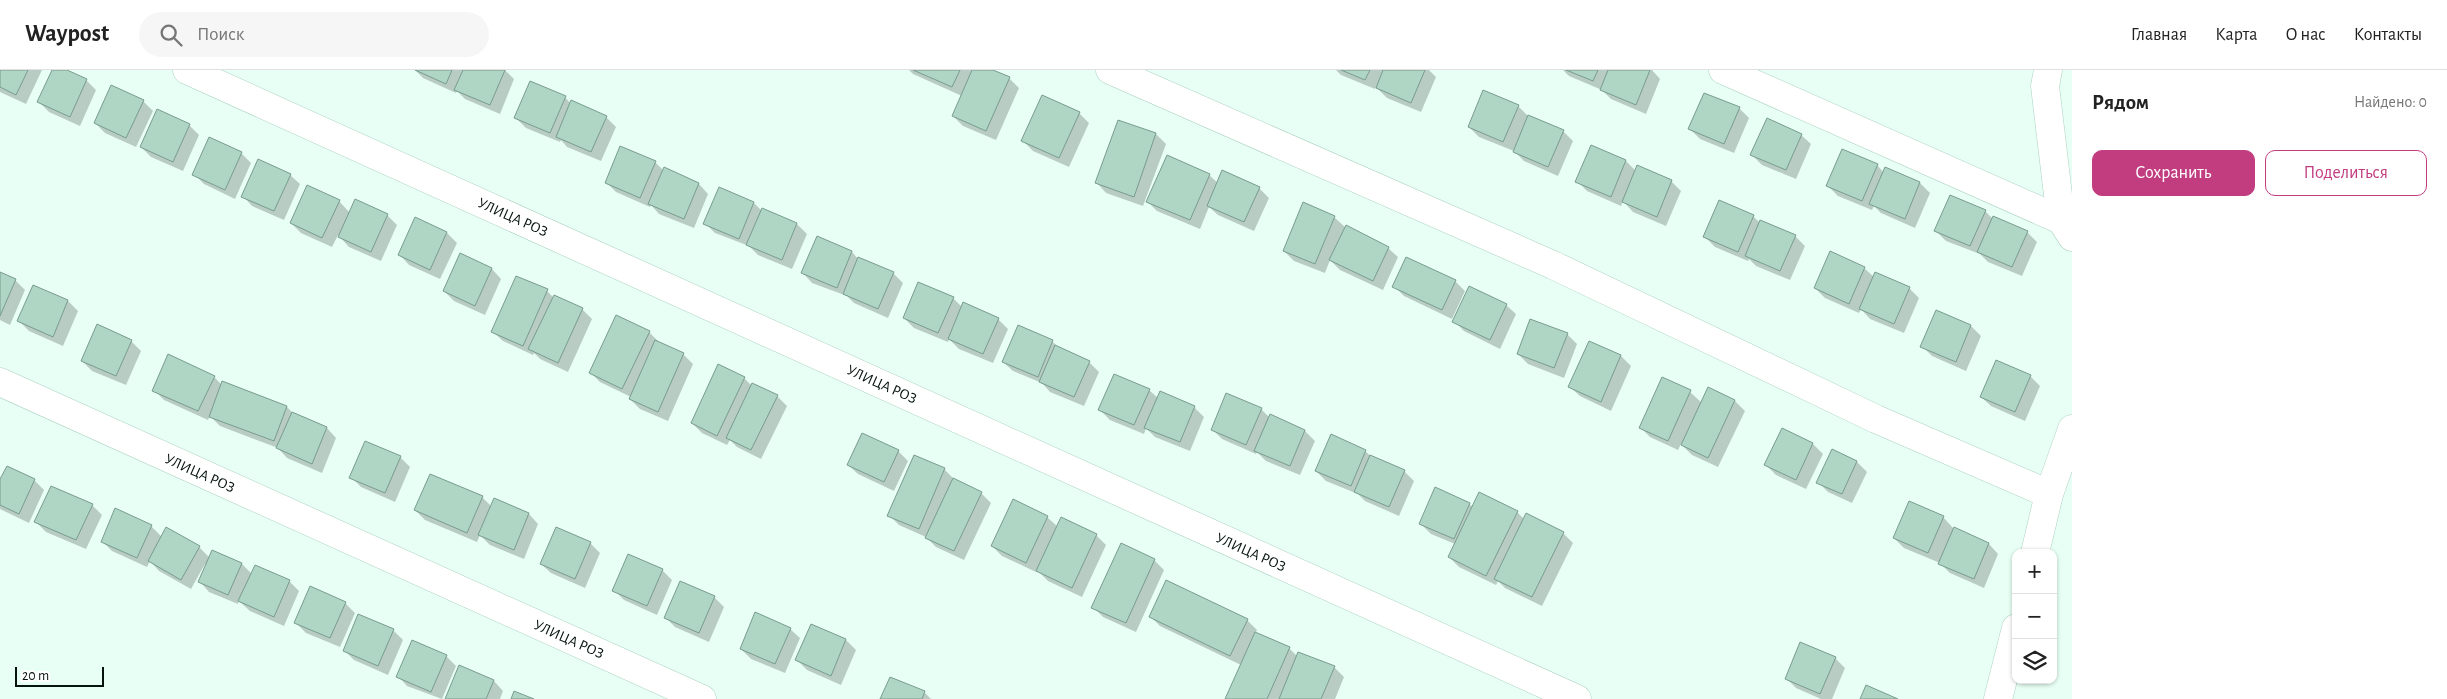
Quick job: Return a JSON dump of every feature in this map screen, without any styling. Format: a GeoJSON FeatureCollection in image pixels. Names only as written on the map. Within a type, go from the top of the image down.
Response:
{"type":"FeatureCollection","features":[{"type":"Feature","properties":{"kind":"street","name":"УЛИЦА РОЗ"},"geometry":{"type":"LineString","coordinates":[[187,70],[1577,699]]}},
{"type":"Feature","properties":{"kind":"street"},"geometry":{"type":"LineString","coordinates":[[1110,70],[1553,265],[1876,419],[2049,494]]}},
{"type":"Feature","properties":{"kind":"street"},"geometry":{"type":"LineString","coordinates":[[1724,70],[2067,228]]}},
{"type":"Feature","properties":{"kind":"street"},"geometry":{"type":"LineString","coordinates":[[2048,70],[2046,86],[2067,228]]}},
{"type":"Feature","properties":{"kind":"street","name":"УЛИЦА РОЗ"},"geometry":{"type":"LineString","coordinates":[[0,382],[702,699]]}},
{"type":"Feature","properties":{"kind":"street"},"geometry":{"type":"LineString","coordinates":[[2035,549],[2049,494],[2072,429]]}},
{"type":"Feature","properties":{"kind":"street"},"geometry":{"type":"LineString","coordinates":[[1998,699],[2013,639]]}},
{"type":"Feature","properties":{"kind":"building"},"geometry":{"type":"Polygon","coordinates":[[[0,70],[28,70],[16,95],[0,87],[0,70]]]}},
{"type":"Feature","properties":{"kind":"building"},"geometry":{"type":"Polygon","coordinates":[[[52,70],[67,70],[87,79],[70,117],[37,102],[52,70]]]}},
{"type":"Feature","properties":{"kind":"building"},"geometry":{"type":"Polygon","coordinates":[[[415,70],[452,70],[446,84],[415,70]]]}},
{"type":"Feature","properties":{"kind":"building"},"geometry":{"type":"Polygon","coordinates":[[[463,70],[505,70],[490,105],[454,90],[463,70]]]}},
{"type":"Feature","properties":{"kind":"building"},"geometry":{"type":"Polygon","coordinates":[[[913,70],[960,70],[952,87],[913,70]]]}},
{"type":"Feature","properties":{"kind":"building"},"geometry":{"type":"Polygon","coordinates":[[[972,70],[993,70],[1010,77],[986,131],[952,116],[972,70]]]}},
{"type":"Feature","properties":{"kind":"building"},"geometry":{"type":"Polygon","coordinates":[[[1341,70],[1370,70],[1365,80],[1341,70]]]}},
{"type":"Feature","properties":{"kind":"building"},"geometry":{"type":"Polygon","coordinates":[[[1383,70],[1425,70],[1411,103],[1376,88],[1383,70]]]}},
{"type":"Feature","properties":{"kind":"building"},"geometry":{"type":"Polygon","coordinates":[[[1566,70],[1598,70],[1593,81],[1566,70]]]}},
{"type":"Feature","properties":{"kind":"building"},"geometry":{"type":"Polygon","coordinates":[[[1608,70],[1650,70],[1636,105],[1600,90],[1608,70]]]}},
{"type":"Feature","properties":{"kind":"building"},"geometry":{"type":"Polygon","coordinates":[[[530,81],[566,96],[550,133],[514,118],[530,81]]]}},
{"type":"Feature","properties":{"kind":"building"},"geometry":{"type":"Polygon","coordinates":[[[111,85],[144,100],[126,138],[94,123],[111,85]]]}},
{"type":"Feature","properties":{"kind":"building"},"geometry":{"type":"Polygon","coordinates":[[[1483,90],[1519,105],[1503,142],[1468,127],[1483,90]]]}},
{"type":"Feature","properties":{"kind":"building"},"geometry":{"type":"Polygon","coordinates":[[[1704,93],[1740,107],[1724,144],[1688,129],[1704,93]]]}},
{"type":"Feature","properties":{"kind":"building"},"geometry":{"type":"Polygon","coordinates":[[[1042,95],[1080,112],[1059,158],[1021,141],[1042,95]]]}},
{"type":"Feature","properties":{"kind":"building"},"geometry":{"type":"Polygon","coordinates":[[[571,100],[607,116],[591,152],[556,137],[571,100]]]}},
{"type":"Feature","properties":{"kind":"building"},"geometry":{"type":"Polygon","coordinates":[[[157,109],[190,124],[173,162],[140,147],[157,109]]]}},
{"type":"Feature","properties":{"kind":"building"},"geometry":{"type":"Polygon","coordinates":[[[1528,115],[1564,130],[1548,167],[1513,152],[1528,115]]]}},
{"type":"Feature","properties":{"kind":"building"},"geometry":{"type":"Polygon","coordinates":[[[1767,118],[1802,134],[1786,170],[1750,155],[1767,118]]]}},
{"type":"Feature","properties":{"kind":"building"},"geometry":{"type":"Polygon","coordinates":[[[1118,120],[1156,133],[1134,197],[1095,183],[1118,120]]]}},
{"type":"Feature","properties":{"kind":"building"},"geometry":{"type":"Polygon","coordinates":[[[209,137],[242,152],[225,190],[192,175],[209,137]]]}},
{"type":"Feature","properties":{"kind":"building"},"geometry":{"type":"Polygon","coordinates":[[[1591,145],[1626,160],[1611,197],[1575,182],[1591,145]]]}},
{"type":"Feature","properties":{"kind":"building"},"geometry":{"type":"Polygon","coordinates":[[[620,146],[656,161],[640,198],[605,183],[620,146]]]}},
{"type":"Feature","properties":{"kind":"building"},"geometry":{"type":"Polygon","coordinates":[[[1842,149],[1878,164],[1862,201],[1826,186],[1842,149]]]}},
{"type":"Feature","properties":{"kind":"building"},"geometry":{"type":"Polygon","coordinates":[[[1167,155],[1210,174],[1190,220],[1146,202],[1167,155]]]}},
{"type":"Feature","properties":{"kind":"building"},"geometry":{"type":"Polygon","coordinates":[[[258,159],[291,174],[274,211],[241,197],[258,159]]]}},
{"type":"Feature","properties":{"kind":"building"},"geometry":{"type":"Polygon","coordinates":[[[1637,165],[1672,180],[1657,217],[1622,202],[1637,165]]]}},
{"type":"Feature","properties":{"kind":"building"},"geometry":{"type":"Polygon","coordinates":[[[664,167],[699,183],[684,219],[648,204],[664,167]]]}},
{"type":"Feature","properties":{"kind":"building"},"geometry":{"type":"Polygon","coordinates":[[[1885,167],[1920,182],[1905,219],[1869,204],[1885,167]]]}},
{"type":"Feature","properties":{"kind":"building"},"geometry":{"type":"Polygon","coordinates":[[[1222,170],[1260,187],[1244,222],[1207,206],[1222,170]]]}},
{"type":"Feature","properties":{"kind":"building"},"geometry":{"type":"Polygon","coordinates":[[[307,185],[340,200],[322,238],[290,223],[307,185]]]}},
{"type":"Feature","properties":{"kind":"building"},"geometry":{"type":"Polygon","coordinates":[[[719,187],[754,202],[739,239],[703,224],[719,187]]]}},
{"type":"Feature","properties":{"kind":"building"},"geometry":{"type":"Polygon","coordinates":[[[1950,195],[1986,210],[1970,246],[1934,231],[1950,195]]]}},
{"type":"Feature","properties":{"kind":"building"},"geometry":{"type":"Polygon","coordinates":[[[355,199],[388,214],[371,252],[338,237],[355,199]]]}},
{"type":"Feature","properties":{"kind":"building"},"geometry":{"type":"Polygon","coordinates":[[[1719,200],[1754,215],[1738,252],[1703,237],[1719,200]]]}},
{"type":"Feature","properties":{"kind":"building"},"geometry":{"type":"Polygon","coordinates":[[[1303,202],[1335,216],[1315,264],[1283,251],[1303,202]]]}},
{"type":"Feature","properties":{"kind":"building"},"geometry":{"type":"Polygon","coordinates":[[[762,208],[797,223],[782,260],[746,245],[762,208]]]}},
{"type":"Feature","properties":{"kind":"building"},"geometry":{"type":"Polygon","coordinates":[[[1993,216],[2028,231],[2012,267],[1977,252],[1993,216]]]}},
{"type":"Feature","properties":{"kind":"building"},"geometry":{"type":"Polygon","coordinates":[[[415,217],[447,232],[430,270],[398,255],[415,217]]]}},
{"type":"Feature","properties":{"kind":"building"},"geometry":{"type":"Polygon","coordinates":[[[1760,220],[1796,235],[1780,271],[1745,256],[1760,220]]]}},
{"type":"Feature","properties":{"kind":"building"},"geometry":{"type":"Polygon","coordinates":[[[1346,225],[1389,247],[1373,281],[1329,260],[1346,225]]]}},
{"type":"Feature","properties":{"kind":"building"},"geometry":{"type":"Polygon","coordinates":[[[817,236],[852,251],[837,288],[801,273],[817,236]]]}},
{"type":"Feature","properties":{"kind":"building"},"geometry":{"type":"Polygon","coordinates":[[[1830,251],[1865,267],[1849,304],[1814,288],[1830,251]]]}},
{"type":"Feature","properties":{"kind":"building"},"geometry":{"type":"Polygon","coordinates":[[[460,253],[492,268],[475,306],[443,291],[460,253]]]}},
{"type":"Feature","properties":{"kind":"building"},"geometry":{"type":"Polygon","coordinates":[[[858,257],[894,272],[878,309],[843,294],[858,257]]]}},
{"type":"Feature","properties":{"kind":"building"},"geometry":{"type":"Polygon","coordinates":[[[1406,257],[1456,280],[1442,310],[1392,287],[1406,257]]]}},
{"type":"Feature","properties":{"kind":"building"},"geometry":{"type":"Polygon","coordinates":[[[0,272],[16,279],[0,316],[0,272]]]}},
{"type":"Feature","properties":{"kind":"building"},"geometry":{"type":"Polygon","coordinates":[[[1875,272],[1910,287],[1894,324],[1859,309],[1875,272]]]}},
{"type":"Feature","properties":{"kind":"building"},"geometry":{"type":"Polygon","coordinates":[[[516,276],[548,289],[523,346],[491,332],[516,276]]]}},
{"type":"Feature","properties":{"kind":"building"},"geometry":{"type":"Polygon","coordinates":[[[918,282],[954,297],[938,333],[903,318],[918,282]]]}},
{"type":"Feature","properties":{"kind":"building"},"geometry":{"type":"Polygon","coordinates":[[[33,285],[68,300],[53,337],[17,321],[33,285]]]}},
{"type":"Feature","properties":{"kind":"building"},"geometry":{"type":"Polygon","coordinates":[[[1469,286],[1507,304],[1490,340],[1452,322],[1469,286]]]}},
{"type":"Feature","properties":{"kind":"building"},"geometry":{"type":"Polygon","coordinates":[[[554,295],[583,308],[558,363],[528,349],[554,295]]]}},
{"type":"Feature","properties":{"kind":"building"},"geometry":{"type":"Polygon","coordinates":[[[963,302],[999,318],[983,354],[948,339],[963,302]]]}},
{"type":"Feature","properties":{"kind":"building"},"geometry":{"type":"Polygon","coordinates":[[[1936,310],[1971,325],[1956,362],[1920,347],[1936,310]]]}},
{"type":"Feature","properties":{"kind":"building"},"geometry":{"type":"Polygon","coordinates":[[[616,315],[650,331],[622,389],[589,373],[616,315]]]}},
{"type":"Feature","properties":{"kind":"building"},"geometry":{"type":"Polygon","coordinates":[[[1530,319],[1568,333],[1554,368],[1517,354],[1530,319]]]}},
{"type":"Feature","properties":{"kind":"building"},"geometry":{"type":"Polygon","coordinates":[[[97,324],[132,340],[116,376],[81,361],[97,324]]]}},
{"type":"Feature","properties":{"kind":"building"},"geometry":{"type":"Polygon","coordinates":[[[1018,325],[1053,340],[1038,377],[1002,362],[1018,325]]]}},
{"type":"Feature","properties":{"kind":"building"},"geometry":{"type":"Polygon","coordinates":[[[655,340],[684,353],[658,412],[629,399],[655,340]]]}},
{"type":"Feature","properties":{"kind":"building"},"geometry":{"type":"Polygon","coordinates":[[[1589,341],[1621,355],[1601,402],[1568,387],[1589,341]]]}},
{"type":"Feature","properties":{"kind":"building"},"geometry":{"type":"Polygon","coordinates":[[[1055,345],[1090,361],[1074,397],[1039,382],[1055,345]]]}},
{"type":"Feature","properties":{"kind":"building"},"geometry":{"type":"Polygon","coordinates":[[[168,354],[215,376],[198,411],[152,391],[168,354]]]}},
{"type":"Feature","properties":{"kind":"building"},"geometry":{"type":"Polygon","coordinates":[[[1996,360],[2031,375],[2015,412],[1980,397],[1996,360]]]}},
{"type":"Feature","properties":{"kind":"building"},"geometry":{"type":"Polygon","coordinates":[[[718,364],[745,377],[717,436],[691,423],[718,364]]]}},
{"type":"Feature","properties":{"kind":"building"},"geometry":{"type":"Polygon","coordinates":[[[1114,374],[1150,389],[1134,425],[1098,410],[1114,374]]]}},
{"type":"Feature","properties":{"kind":"building"},"geometry":{"type":"Polygon","coordinates":[[[1662,377],[1691,390],[1668,441],[1639,428],[1662,377]]]}},
{"type":"Feature","properties":{"kind":"building"},"geometry":{"type":"Polygon","coordinates":[[[222,381],[287,406],[274,441],[209,417],[222,381]]]}},
{"type":"Feature","properties":{"kind":"building"},"geometry":{"type":"Polygon","coordinates":[[[752,383],[778,395],[751,450],[726,438],[752,383]]]}},
{"type":"Feature","properties":{"kind":"building"},"geometry":{"type":"Polygon","coordinates":[[[1708,387],[1735,400],[1708,458],[1681,445],[1708,387]]]}},
{"type":"Feature","properties":{"kind":"building"},"geometry":{"type":"Polygon","coordinates":[[[1160,391],[1195,406],[1180,442],[1144,428],[1160,391]]]}},
{"type":"Feature","properties":{"kind":"building"},"geometry":{"type":"Polygon","coordinates":[[[1226,393],[1262,408],[1246,445],[1211,430],[1226,393]]]}},
{"type":"Feature","properties":{"kind":"building"},"geometry":{"type":"Polygon","coordinates":[[[292,412],[327,427],[312,464],[276,448],[292,412]]]}},
{"type":"Feature","properties":{"kind":"building"},"geometry":{"type":"Polygon","coordinates":[[[1270,414],[1305,430],[1290,466],[1254,451],[1270,414]]]}},
{"type":"Feature","properties":{"kind":"building"},"geometry":{"type":"Polygon","coordinates":[[[1782,428],[1813,443],[1796,480],[1764,465],[1782,428]]]}},
{"type":"Feature","properties":{"kind":"building"},"geometry":{"type":"Polygon","coordinates":[[[862,433],[899,450],[884,482],[847,465],[862,433]]]}},
{"type":"Feature","properties":{"kind":"building"},"geometry":{"type":"Polygon","coordinates":[[[1331,434],[1366,450],[1351,486],[1315,471],[1331,434]]]}},
{"type":"Feature","properties":{"kind":"building"},"geometry":{"type":"Polygon","coordinates":[[[365,441],[401,456],[385,493],[349,478],[365,441]]]}},
{"type":"Feature","properties":{"kind":"building"},"geometry":{"type":"Polygon","coordinates":[[[1832,449],[1857,461],[1842,494],[1816,483],[1832,449]]]}},
{"type":"Feature","properties":{"kind":"building"},"geometry":{"type":"Polygon","coordinates":[[[914,455],[945,468],[919,529],[887,516],[914,455]]]}},
{"type":"Feature","properties":{"kind":"building"},"geometry":{"type":"Polygon","coordinates":[[[1370,455],[1405,470],[1389,507],[1354,492],[1370,455]]]}},
{"type":"Feature","properties":{"kind":"building"},"geometry":{"type":"Polygon","coordinates":[[[7,466],[35,479],[19,514],[0,505],[0,479],[7,466]]]}},
{"type":"Feature","properties":{"kind":"building"},"geometry":{"type":"Polygon","coordinates":[[[430,474],[483,496],[467,533],[414,510],[430,474]]]}},
{"type":"Feature","properties":{"kind":"building"},"geometry":{"type":"Polygon","coordinates":[[[953,478],[982,492],[954,551],[925,538],[953,478]]]}},
{"type":"Feature","properties":{"kind":"building"},"geometry":{"type":"Polygon","coordinates":[[[51,486],[93,504],[76,540],[34,522],[51,486]]]}},
{"type":"Feature","properties":{"kind":"building"},"geometry":{"type":"Polygon","coordinates":[[[1435,487],[1470,503],[1454,539],[1419,524],[1435,487]]]}},
{"type":"Feature","properties":{"kind":"building"},"geometry":{"type":"Polygon","coordinates":[[[1479,492],[1518,511],[1486,576],[1448,557],[1479,492]]]}},
{"type":"Feature","properties":{"kind":"building"},"geometry":{"type":"Polygon","coordinates":[[[494,498],[529,513],[514,550],[478,535],[494,498]]]}},
{"type":"Feature","properties":{"kind":"building"},"geometry":{"type":"Polygon","coordinates":[[[1013,499],[1048,516],[1026,563],[991,546],[1013,499]]]}},
{"type":"Feature","properties":{"kind":"building"},"geometry":{"type":"Polygon","coordinates":[[[1909,501],[1944,516],[1928,553],[1893,538],[1909,501]]]}},
{"type":"Feature","properties":{"kind":"building"},"geometry":{"type":"Polygon","coordinates":[[[115,508],[152,525],[137,558],[101,542],[115,508]]]}},
{"type":"Feature","properties":{"kind":"building"},"geometry":{"type":"Polygon","coordinates":[[[1526,513],[1564,532],[1532,597],[1494,579],[1526,513]]]}},
{"type":"Feature","properties":{"kind":"building"},"geometry":{"type":"Polygon","coordinates":[[[1061,517],[1097,534],[1072,588],[1036,571],[1061,517]]]}},
{"type":"Feature","properties":{"kind":"building"},"geometry":{"type":"Polygon","coordinates":[[[166,527],[200,546],[181,580],[148,561],[166,527]]]}},
{"type":"Feature","properties":{"kind":"building"},"geometry":{"type":"Polygon","coordinates":[[[556,527],[591,542],[575,579],[540,564],[556,527]]]}},
{"type":"Feature","properties":{"kind":"building"},"geometry":{"type":"Polygon","coordinates":[[[1954,527],[1989,543],[1974,579],[1938,564],[1954,527]]]}},
{"type":"Feature","properties":{"kind":"building"},"geometry":{"type":"Polygon","coordinates":[[[1121,543],[1155,559],[1126,623],[1091,608],[1121,543]]]}},
{"type":"Feature","properties":{"kind":"building"},"geometry":{"type":"Polygon","coordinates":[[[212,550],[242,563],[228,595],[198,582],[212,550]]]}},
{"type":"Feature","properties":{"kind":"building"},"geometry":{"type":"Polygon","coordinates":[[[628,554],[663,569],[647,606],[612,591],[628,554]]]}},
{"type":"Feature","properties":{"kind":"building"},"geometry":{"type":"Polygon","coordinates":[[[255,565],[290,580],[274,617],[238,601],[255,565]]]}},
{"type":"Feature","properties":{"kind":"building"},"geometry":{"type":"Polygon","coordinates":[[[1166,580],[1248,619],[1230,656],[1149,617],[1166,580]]]}},
{"type":"Feature","properties":{"kind":"building"},"geometry":{"type":"Polygon","coordinates":[[[680,581],[715,596],[699,633],[664,618],[680,581]]]}},
{"type":"Feature","properties":{"kind":"building"},"geometry":{"type":"Polygon","coordinates":[[[310,586],[346,602],[330,638],[294,623],[310,586]]]}},
{"type":"Feature","properties":{"kind":"building"},"geometry":{"type":"Polygon","coordinates":[[[755,612],[791,628],[775,664],[740,649],[755,612]]]}},
{"type":"Feature","properties":{"kind":"building"},"geometry":{"type":"Polygon","coordinates":[[[358,614],[394,629],[378,666],[343,651],[358,614]]]}},
{"type":"Feature","properties":{"kind":"building"},"geometry":{"type":"Polygon","coordinates":[[[811,624],[846,639],[831,676],[795,660],[811,624]]]}},
{"type":"Feature","properties":{"kind":"building"},"geometry":{"type":"Polygon","coordinates":[[[1255,632],[1290,647],[1267,699],[1225,699],[1255,632]]]}},
{"type":"Feature","properties":{"kind":"building"},"geometry":{"type":"Polygon","coordinates":[[[412,640],[447,655],[431,692],[396,677],[412,640]]]}},
{"type":"Feature","properties":{"kind":"building"},"geometry":{"type":"Polygon","coordinates":[[[1800,642],[1836,657],[1820,694],[1785,679],[1800,642]]]}},
{"type":"Feature","properties":{"kind":"building"},"geometry":{"type":"Polygon","coordinates":[[[1298,652],[1335,666],[1321,699],[1279,699],[1298,652]]]}},
{"type":"Feature","properties":{"kind":"building"},"geometry":{"type":"Polygon","coordinates":[[[459,665],[494,680],[486,699],[445,699],[459,665]]]}},
{"type":"Feature","properties":{"kind":"building"},"geometry":{"type":"Polygon","coordinates":[[[890,677],[925,691],[922,699],[880,699],[890,677]]]}},
{"type":"Feature","properties":{"kind":"building"},"geometry":{"type":"Polygon","coordinates":[[[1866,685],[1898,699],[1860,699],[1866,685]]]}},
{"type":"Feature","properties":{"kind":"building"},"geometry":{"type":"Polygon","coordinates":[[[514,691],[534,699],[511,699],[514,691]]]}}]}
